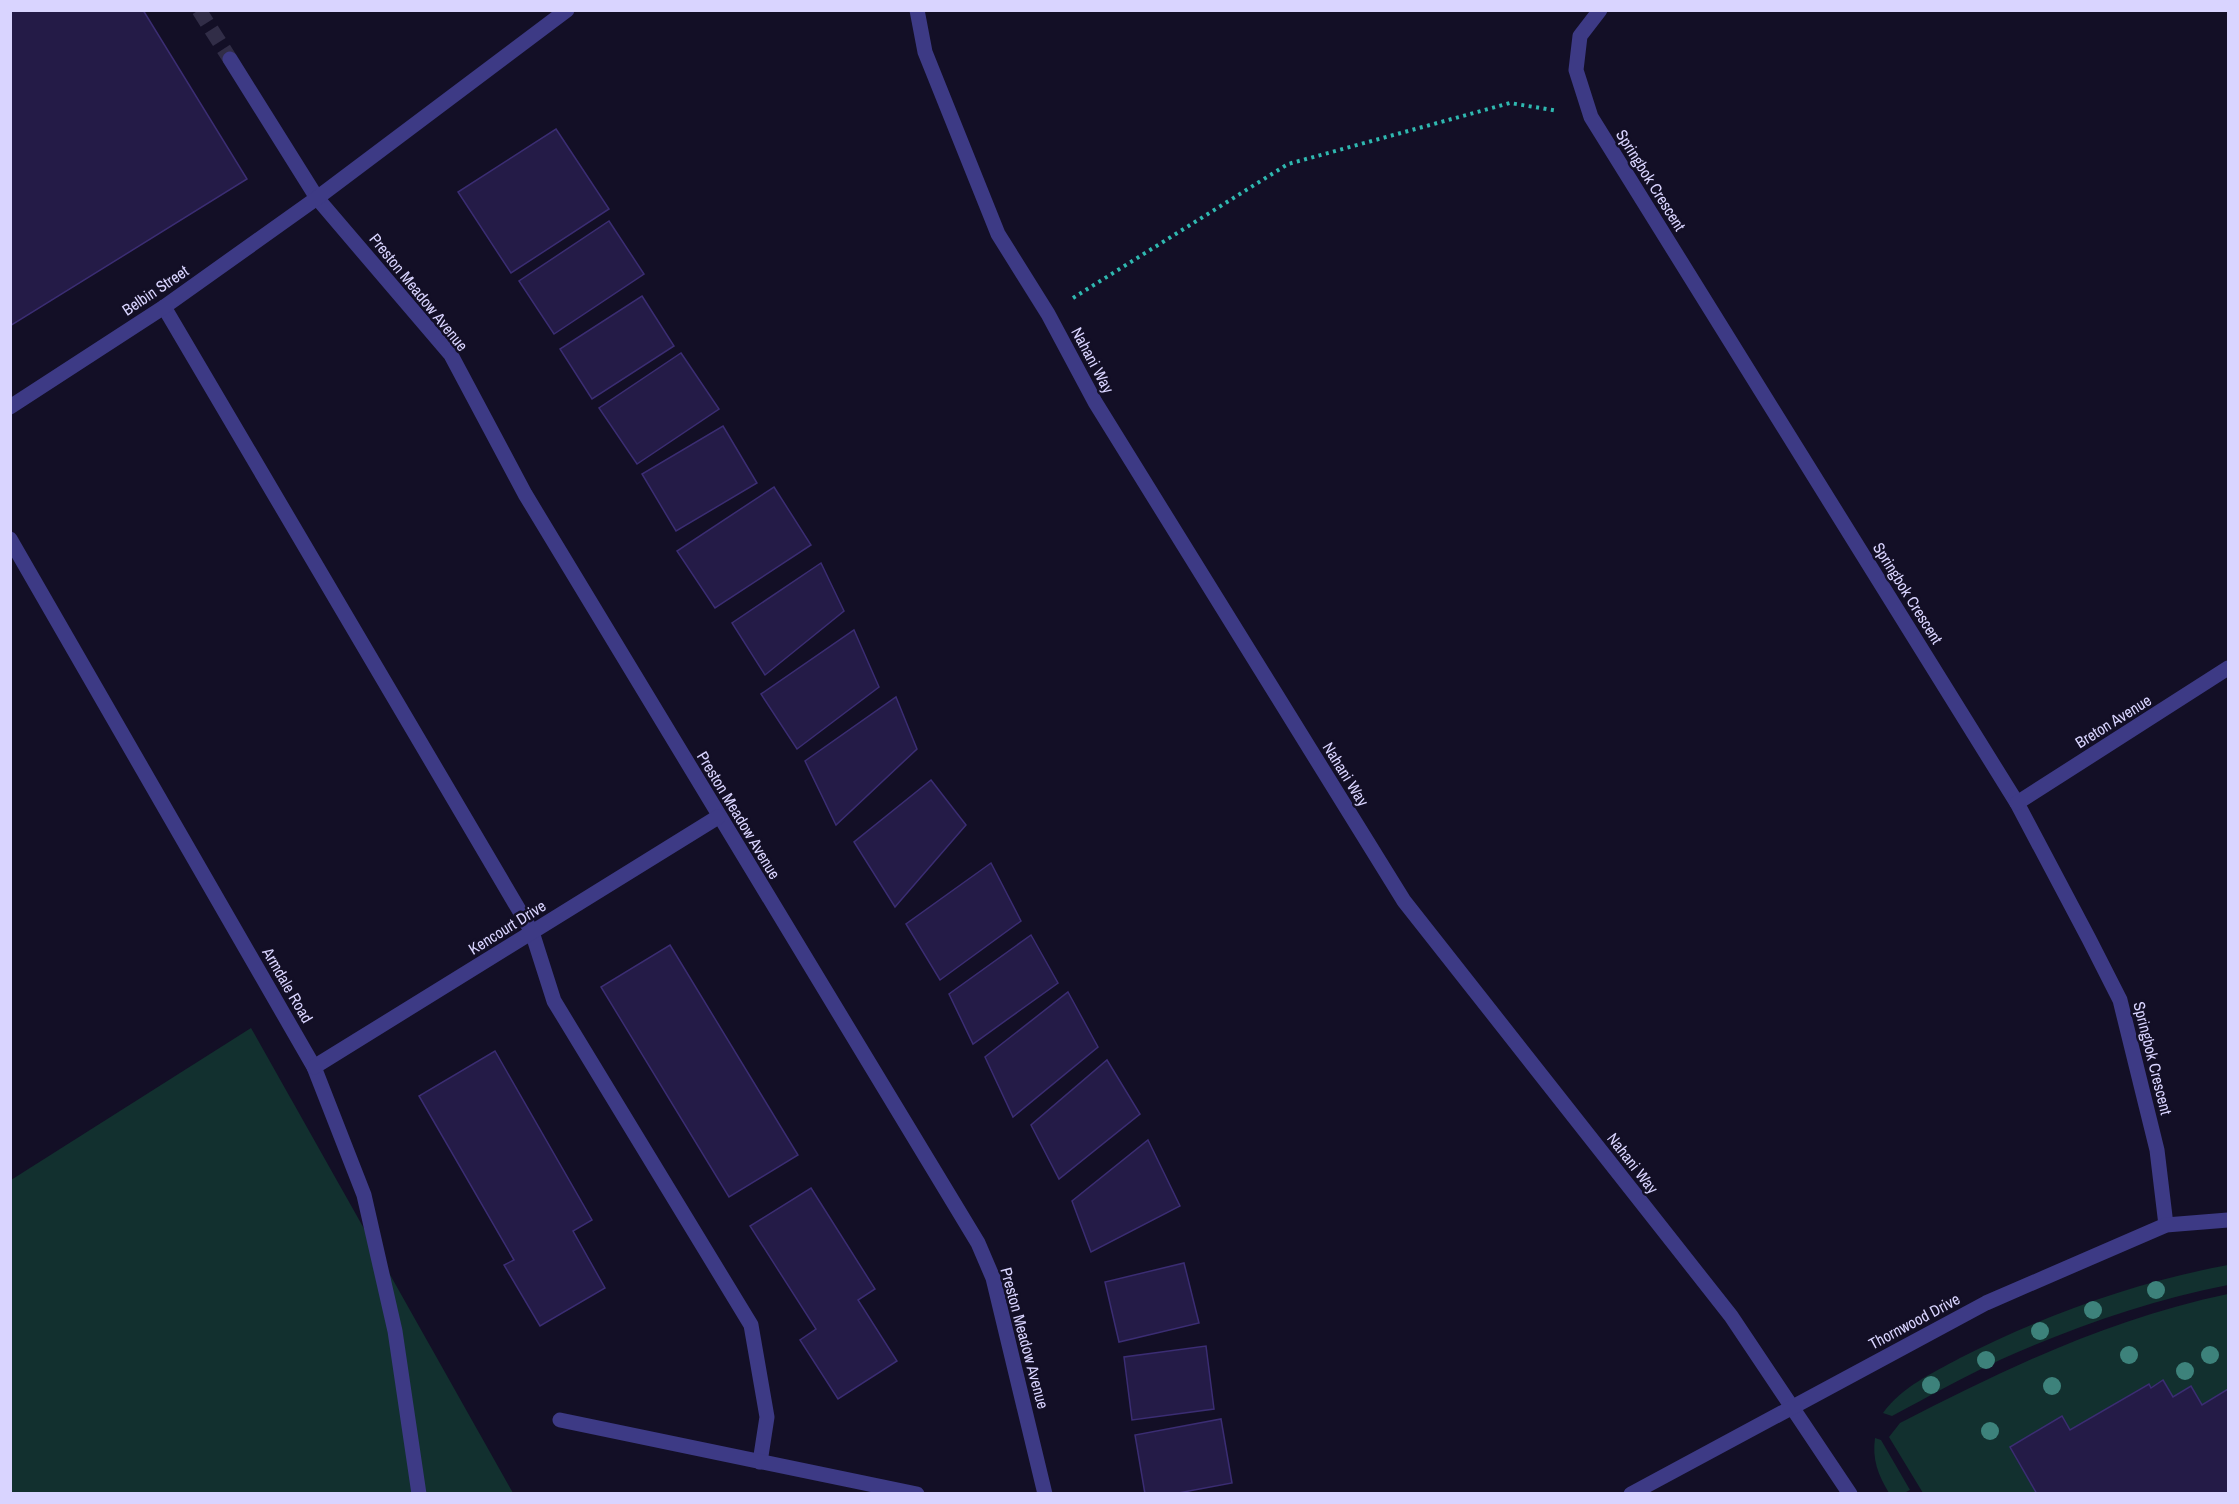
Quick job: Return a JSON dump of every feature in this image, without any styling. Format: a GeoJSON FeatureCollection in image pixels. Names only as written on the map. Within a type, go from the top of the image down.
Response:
{"type":"FeatureCollection","features":[{"type":"Feature","properties":{"kind":"street","name":"Belbin Street"},"geometry":{"type":"LineString","coordinates":[[10,406],[164,307],[317,198],[567,10]]}},
{"type":"Feature","properties":{"kind":"street","name":"Nahani Way"},"geometry":{"type":"LineString","coordinates":[[917,10],[925,52],[998,234],[1048,314],[1095,402],[1404,901],[1731,1316],[1850,1494]]}},
{"type":"Feature","properties":{"kind":"street","name":"Springbok Crescent"},"geometry":{"type":"LineString","coordinates":[[1600,10],[1580,36],[1576,70],[1591,117],[2016,803],[2120,1000],[2157,1150],[2166,1225]]}},
{"type":"Feature","properties":{"kind":"street","name":"Preston Meadow Avenue"},"geometry":{"type":"LineString","coordinates":[[230,59],[317,198],[450,355],[525,494],[718,817],[978,1243],[993,1278],[1045,1494]]}},
{"type":"Feature","properties":{"kind":"street"},"geometry":{"type":"LineString","coordinates":[[164,307],[532,932],[555,1001],[751,1325],[767,1417],[760,1462]]}},
{"type":"Feature","properties":{"kind":"street","name":"Armdale Road"},"geometry":{"type":"LineString","coordinates":[[10,539],[314,1067],[364,1195],[395,1331],[419,1494]]}},
{"type":"Feature","properties":{"kind":"street","name":"Breton Avenue"},"geometry":{"type":"LineString","coordinates":[[2016,803],[2229,668]]}},
{"type":"Feature","properties":{"kind":"street","name":"Kencourt Drive"},"geometry":{"type":"LineString","coordinates":[[314,1067],[718,817]]}},
{"type":"Feature","properties":{"kind":"street","name":"Thornwood Drive"},"geometry":{"type":"LineString","coordinates":[[1631,1494],[1986,1303],[2166,1225],[2229,1220]]}},
{"type":"Feature","properties":{"kind":"street"},"geometry":{"type":"LineString","coordinates":[[560,1420],[917,1494]]}},
{"type":"Feature","properties":{"kind":"path"},"geometry":{"type":"LineString","coordinates":[[1048,314],[1288,164],[1510,103],[1591,117]]}},
{"type":"Feature","properties":{"kind":"green space"},"geometry":{"type":"Polygon","coordinates":[[[251,1028],[513,1493],[11,1494],[11,1180],[251,1028]]]}},
{"type":"Feature","properties":{"kind":"green space"},"geometry":{"type":"Polygon","coordinates":[[[2228,1265],[2228,1285],[2170,1298],[2085,1325],[2002,1359],[1892,1416],[1883,1413],[1899,1395],[1928,1375],[2024,1328],[2125,1291],[2228,1265]]]}},
{"type":"Feature","properties":{"kind":"green space"},"geometry":{"type":"Polygon","coordinates":[[[2228,1294],[2228,1389],[2202,1405],[2191,1386],[2173,1397],[2163,1380],[2151,1388],[2148,1384],[2070,1430],[2037,1493],[1923,1493],[1889,1437],[1900,1423],[1980,1383],[2060,1347],[2142,1317],[2228,1294]]]}},
{"type":"Feature","properties":{"kind":"green space"},"geometry":{"type":"Polygon","coordinates":[[[1875,1438],[1881,1440],[1910,1490],[1904,1493],[1889,1493],[1877,1467],[1874,1453],[1875,1438]]]}},
{"type":"Feature","properties":{"kind":"building"},"geometry":{"type":"Polygon","coordinates":[[[10,10],[143,10],[247,179],[10,326],[10,10]]]}},
{"type":"Feature","properties":{"kind":"building"},"geometry":{"type":"Polygon","coordinates":[[[556,129],[609,209],[511,273],[458,192],[556,129]]]}},
{"type":"Feature","properties":{"kind":"building"},"geometry":{"type":"Polygon","coordinates":[[[609,221],[644,274],[554,334],[519,281],[609,221]]]}},
{"type":"Feature","properties":{"kind":"building"},"geometry":{"type":"Polygon","coordinates":[[[642,296],[674,346],[592,399],[560,349],[642,296]]]}},
{"type":"Feature","properties":{"kind":"building"},"geometry":{"type":"Polygon","coordinates":[[[681,353],[719,409],[637,464],[599,408],[681,353]]]}},
{"type":"Feature","properties":{"kind":"building"},"geometry":{"type":"Polygon","coordinates":[[[723,426],[757,483],[676,531],[642,474],[723,426]]]}},
{"type":"Feature","properties":{"kind":"building"},"geometry":{"type":"Polygon","coordinates":[[[774,487],[811,545],[715,608],[677,551],[774,487]]]}},
{"type":"Feature","properties":{"kind":"building"},"geometry":{"type":"Polygon","coordinates":[[[821,563],[844,611],[765,675],[732,623],[821,563]]]}},
{"type":"Feature","properties":{"kind":"building"},"geometry":{"type":"Polygon","coordinates":[[[854,630],[879,687],[797,749],[761,694],[854,630]]]}},
{"type":"Feature","properties":{"kind":"building"},"geometry":{"type":"Polygon","coordinates":[[[896,697],[917,749],[836,825],[805,761],[896,697]]]}},
{"type":"Feature","properties":{"kind":"building"},"geometry":{"type":"Polygon","coordinates":[[[931,780],[966,825],[895,907],[854,842],[931,780]]]}},
{"type":"Feature","properties":{"kind":"building"},"geometry":{"type":"Polygon","coordinates":[[[991,863],[1021,921],[940,980],[906,924],[991,863]]]}},
{"type":"Feature","properties":{"kind":"building"},"geometry":{"type":"Polygon","coordinates":[[[1031,935],[1058,983],[973,1044],[949,994],[1031,935]]]}},
{"type":"Feature","properties":{"kind":"building"},"geometry":{"type":"Polygon","coordinates":[[[670,945],[798,1155],[729,1197],[601,987],[670,945]]]}},
{"type":"Feature","properties":{"kind":"building"},"geometry":{"type":"Polygon","coordinates":[[[1068,992],[1098,1047],[1013,1117],[985,1057],[1068,992]]]}},
{"type":"Feature","properties":{"kind":"building"},"geometry":{"type":"Polygon","coordinates":[[[495,1051],[592,1220],[573,1231],[605,1288],[540,1326],[504,1265],[514,1260],[419,1096],[495,1051]]]}},
{"type":"Feature","properties":{"kind":"building"},"geometry":{"type":"Polygon","coordinates":[[[1107,1060],[1140,1114],[1059,1179],[1031,1125],[1107,1060]]]}},
{"type":"Feature","properties":{"kind":"building"},"geometry":{"type":"Polygon","coordinates":[[[1148,1140],[1180,1206],[1091,1252],[1072,1201],[1148,1140]]]}},
{"type":"Feature","properties":{"kind":"building"},"geometry":{"type":"Polygon","coordinates":[[[811,1188],[875,1289],[858,1300],[897,1361],[838,1399],[800,1340],[816,1329],[750,1226],[811,1188]]]}},
{"type":"Feature","properties":{"kind":"building"},"geometry":{"type":"Polygon","coordinates":[[[1184,1263],[1199,1323],[1119,1342],[1105,1282],[1184,1263]]]}},
{"type":"Feature","properties":{"kind":"building"},"geometry":{"type":"Polygon","coordinates":[[[1206,1346],[1214,1409],[1132,1420],[1124,1357],[1206,1346]]]}},
{"type":"Feature","properties":{"kind":"building"},"geometry":{"type":"Polygon","coordinates":[[[2163,1380],[2173,1397],[2191,1386],[2202,1405],[2228,1389],[2228,1494],[2037,1494],[2010,1447],[2062,1416],[2070,1430],[2149,1384],[2151,1388],[2163,1380]]]}},
{"type":"Feature","properties":{"kind":"building"},"geometry":{"type":"Polygon","coordinates":[[[1221,1419],[1232,1483],[1173,1494],[1145,1494],[1135,1435],[1221,1419]]]}},
{"type":"Feature","properties":{"kind":"tunnel"},"geometry":{"type":"LineString","coordinates":[[199,10],[230,59]]}}]}
